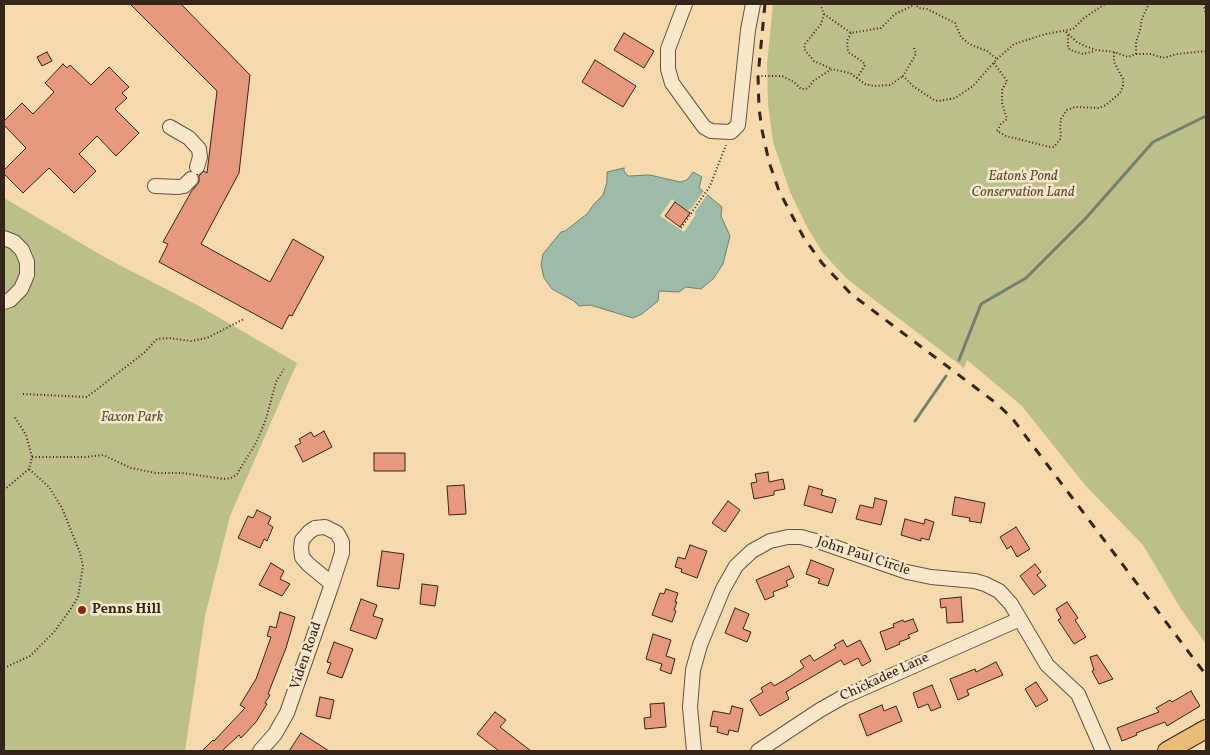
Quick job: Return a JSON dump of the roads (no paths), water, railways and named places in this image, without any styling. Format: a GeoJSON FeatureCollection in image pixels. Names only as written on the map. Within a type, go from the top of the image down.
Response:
{"type":"FeatureCollection","features":[{"type":"Feature","properties":{"kind":"main road"},"geometry":{"type":"LineString","coordinates":[[1168,751],[1206,729]]}},
{"type":"Feature","properties":{"kind":"street"},"geometry":{"type":"LineString","coordinates":[[685,4],[668,49],[668,68],[672,83],[704,127],[711,131],[731,132],[738,126],[748,30],[753,4]]}},
{"type":"Feature","properties":{"kind":"street"},"geometry":{"type":"LineString","coordinates":[[155,186],[184,186],[194,173],[200,156],[199,149],[189,138],[170,127]]}},
{"type":"Feature","properties":{"kind":"street"},"geometry":{"type":"LineString","coordinates":[[4,238],[14,242],[22,250],[27,262],[27,275],[21,290],[10,300],[4,302]]}},
{"type":"Feature","properties":{"kind":"street","name":"Viden Road"},"geometry":{"type":"LineString","coordinates":[[260,751],[284,720],[332,584],[342,553],[343,545],[341,538],[330,529],[320,527],[311,530],[302,540],[301,552],[305,561],[332,584]]}},
{"type":"Feature","properties":{"kind":"street","name":"John Paul Circle"},"geometry":{"type":"LineString","coordinates":[[694,751],[690,723],[694,662],[723,589],[731,574],[752,551],[782,537],[801,537],[823,543],[923,576],[980,582],[994,588],[1003,594],[1044,660],[1078,694],[1103,751]]}},
{"type":"Feature","properties":{"kind":"street","name":"Chickadee Lane"},"geometry":{"type":"LineString","coordinates":[[758,751],[843,697],[1020,619]]}},
{"type":"Feature","properties":{"kind":"waterway"},"geometry":{"type":"LineString","coordinates":[[959,360],[981,304],[1026,278],[1086,218],[1153,142],[1206,116]]}},
{"type":"Feature","properties":{"kind":"waterway"},"geometry":{"type":"LineString","coordinates":[[915,421],[946,376]]}},
{"type":"Feature","properties":{"kind":"railway"},"geometry":{"type":"LineString","coordinates":[[765,4],[758,76],[762,130],[769,162],[779,191],[804,238],[822,263],[851,294],[996,403],[1012,418],[1206,675]]}},
{"type":"Feature","properties":{"kind":"place","name":"Penns Hill"},"geometry":{"type":"Point","coordinates":[82,610]}},
{"type":"Feature","properties":{"kind":"park label","name":"Eaton's Pond Conservation Land"},"geometry":{"type":"Point","coordinates":[1023,186]}},
{"type":"Feature","properties":{"kind":"park label","name":"Faxon Park"},"geometry":{"type":"Point","coordinates":[132,418]}}]}
